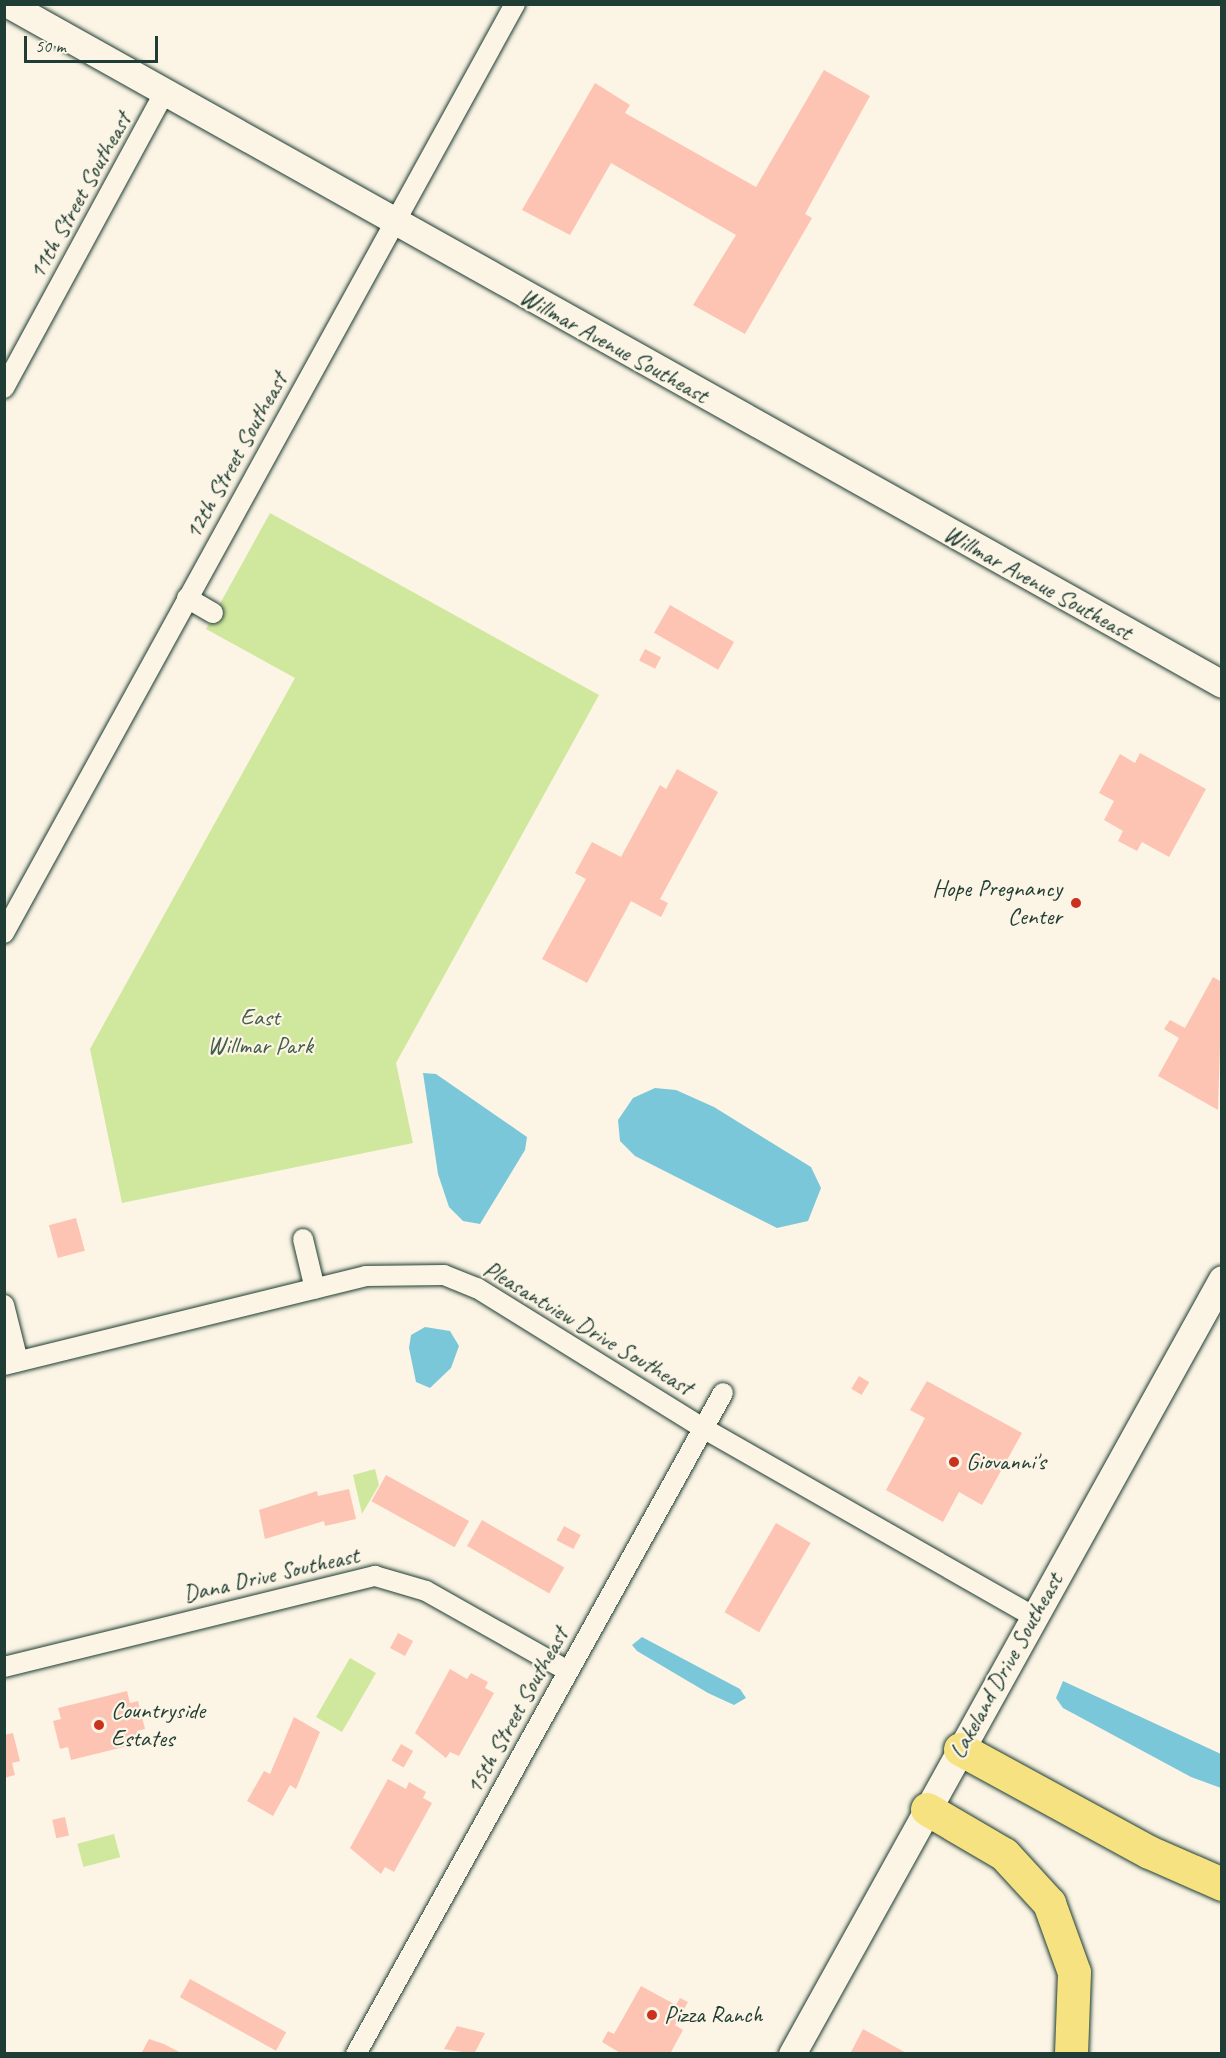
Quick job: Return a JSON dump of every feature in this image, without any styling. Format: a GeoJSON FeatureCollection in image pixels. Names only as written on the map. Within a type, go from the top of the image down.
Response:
{"type":"FeatureCollection","features":[{"type":"Feature","properties":{"kind":"highway"},"geometry":{"type":"LineString","coordinates":[[960,1749],[1149,1852],[1221,1884]]}},
{"type":"Feature","properties":{"kind":"highway"},"geometry":{"type":"LineString","coordinates":[[927,1809],[1004,1854],[1049,1903],[1074,1972],[1076,2017],[1071,2054]]}},
{"type":"Feature","properties":{"kind":"main road","name":"Willmar Avenue Southeast"},"geometry":{"type":"LineString","coordinates":[[8,4],[1221,684]]}},
{"type":"Feature","properties":{"kind":"main road","name":"Lakeland Drive Southeast"},"geometry":{"type":"LineString","coordinates":[[792,2054],[1221,1279]]}},
{"type":"Feature","properties":{"kind":"street","name":"12th Street Southeast"},"geometry":{"type":"LineString","coordinates":[[4,933],[393,221],[515,4]]}},
{"type":"Feature","properties":{"kind":"street","name":"11th Street Southeast"},"geometry":{"type":"LineString","coordinates":[[4,388],[165,92]]}},
{"type":"Feature","properties":{"kind":"street"},"geometry":{"type":"LineString","coordinates":[[187,598],[213,613]]}},
{"type":"Feature","properties":{"kind":"street"},"geometry":{"type":"LineString","coordinates":[[303,1239],[315,1288]]}},
{"type":"Feature","properties":{"kind":"street","name":"Pleasantview Drive Southeast"},"geometry":{"type":"LineString","coordinates":[[11,1363],[315,1288],[387,1273],[461,1281],[703,1428],[1033,1616]]}},
{"type":"Feature","properties":{"kind":"street"},"geometry":{"type":"LineString","coordinates":[[4,1305],[11,1363]]}},
{"type":"Feature","properties":{"kind":"street","name":"15th Street Southeast"},"geometry":{"type":"LineString","coordinates":[[356,2054],[723,1393]]}},
{"type":"Feature","properties":{"kind":"street","name":"Dana Drive Southeast"},"geometry":{"type":"LineString","coordinates":[[4,1667],[375,1576],[426,1591],[568,1671]]}},
{"type":"Feature","properties":{"kind":"green space","name":"East Willmar Park"},"geometry":{"type":"Polygon","coordinates":[[[270,513],[599,695],[396,1063],[413,1143],[122,1203],[90,1049],[295,678],[206,629],[270,513]]]}},
{"type":"Feature","properties":{"kind":"green space"},"geometry":{"type":"Polygon","coordinates":[[[375,1469],[379,1485],[362,1514],[353,1475],[375,1469]]]}},
{"type":"Feature","properties":{"kind":"green space"},"geometry":{"type":"Polygon","coordinates":[[[350,1658],[376,1673],[342,1732],[316,1717],[350,1658]]]}},
{"type":"Feature","properties":{"kind":"green space"},"geometry":{"type":"Polygon","coordinates":[[[114,1834],[120,1857],[84,1867],[77,1844],[114,1834]]]}},
{"type":"Feature","properties":{"kind":"water"},"geometry":{"type":"Polygon","coordinates":[[[423,1073],[436,1074],[527,1137],[525,1150],[480,1224],[463,1221],[449,1207],[438,1174],[423,1073]]]}},
{"type":"Feature","properties":{"kind":"water"},"geometry":{"type":"Polygon","coordinates":[[[655,1088],[676,1090],[714,1107],[811,1167],[821,1188],[808,1221],[777,1228],[635,1156],[620,1141],[618,1120],[633,1098],[655,1088]]]}},
{"type":"Feature","properties":{"kind":"water"},"geometry":{"type":"Polygon","coordinates":[[[425,1327],[450,1331],[459,1346],[451,1368],[430,1388],[416,1382],[409,1348],[411,1335],[425,1327]]]}},
{"type":"Feature","properties":{"kind":"water"},"geometry":{"type":"Polygon","coordinates":[[[642,1637],[740,1689],[746,1698],[734,1705],[708,1693],[637,1651],[632,1645],[642,1637]]]}},
{"type":"Feature","properties":{"kind":"water"},"geometry":{"type":"Polygon","coordinates":[[[1063,1681],[1221,1754],[1221,1788],[1191,1777],[1063,1708],[1056,1698],[1063,1681]]]}},
{"type":"Feature","properties":{"kind":"building"},"geometry":{"type":"Polygon","coordinates":[[[824,70],[870,96],[805,214],[812,218],[745,334],[693,305],[736,235],[611,163],[570,235],[522,210],[595,83],[630,105],[625,113],[756,187],[824,70]]]}},
{"type":"Feature","properties":{"kind":"building"},"geometry":{"type":"Polygon","coordinates":[[[670,605],[734,642],[718,670],[654,633],[670,605]]]}},
{"type":"Feature","properties":{"kind":"building"},"geometry":{"type":"Polygon","coordinates":[[[645,649],[661,657],[655,669],[639,661],[645,649]]]}},
{"type":"Feature","properties":{"kind":"building"},"geometry":{"type":"Polygon","coordinates":[[[1140,753],[1206,789],[1169,857],[1142,842],[1137,851],[1118,841],[1123,831],[1104,820],[1114,801],[1099,793],[1120,754],[1135,763],[1140,753]]]}},
{"type":"Feature","properties":{"kind":"building"},"geometry":{"type":"Polygon","coordinates":[[[677,769],[718,792],[660,899],[668,903],[661,917],[631,901],[587,983],[542,959],[586,879],[575,873],[592,842],[621,857],[660,785],[666,789],[677,769]]]}},
{"type":"Feature","properties":{"kind":"building"},"geometry":{"type":"Polygon","coordinates":[[[1213,977],[1222,982],[1218,1110],[1158,1076],[1179,1038],[1164,1029],[1170,1020],[1185,1028],[1213,977]]]}},
{"type":"Feature","properties":{"kind":"building"},"geometry":{"type":"Polygon","coordinates":[[[76,1218],[85,1251],[58,1258],[49,1225],[76,1218]]]}},
{"type":"Feature","properties":{"kind":"building"},"geometry":{"type":"Polygon","coordinates":[[[859,1376],[869,1382],[862,1395],[851,1389],[859,1376]]]}},
{"type":"Feature","properties":{"kind":"building","name":"Giovanni's"},"geometry":{"type":"Polygon","coordinates":[[[927,1381],[1022,1433],[982,1505],[959,1492],[943,1522],[886,1490],[925,1418],[910,1410],[927,1381]]]}},
{"type":"Feature","properties":{"kind":"building"},"geometry":{"type":"Polygon","coordinates":[[[386,1475],[469,1521],[455,1547],[371,1501],[386,1475]]]}},
{"type":"Feature","properties":{"kind":"building"},"geometry":{"type":"Polygon","coordinates":[[[349,1489],[356,1519],[325,1526],[324,1521],[265,1539],[259,1510],[317,1491],[318,1496],[349,1489]]]}},
{"type":"Feature","properties":{"kind":"building"},"geometry":{"type":"Polygon","coordinates":[[[482,1520],[564,1568],[549,1593],[467,1546],[482,1520]]]}},
{"type":"Feature","properties":{"kind":"building"},"geometry":{"type":"Polygon","coordinates":[[[776,1523],[811,1543],[759,1632],[724,1612],[776,1523]]]}},
{"type":"Feature","properties":{"kind":"building"},"geometry":{"type":"Polygon","coordinates":[[[564,1526],[581,1535],[573,1549],[556,1540],[564,1526]]]}},
{"type":"Feature","properties":{"kind":"building"},"geometry":{"type":"Polygon","coordinates":[[[398,1633],[413,1641],[405,1656],[390,1648],[398,1633]]]}},
{"type":"Feature","properties":{"kind":"building"},"geometry":{"type":"Polygon","coordinates":[[[450,1669],[467,1679],[471,1673],[488,1682],[485,1688],[494,1693],[459,1756],[450,1752],[446,1758],[415,1733],[450,1669]]]}},
{"type":"Feature","properties":{"kind":"building","name":"Countryside Estates"},"geometry":{"type":"Polygon","coordinates":[[[127,1691],[130,1703],[138,1701],[145,1729],[137,1731],[140,1743],[71,1760],[68,1747],[60,1749],[53,1721],[61,1719],[58,1708],[127,1691]]]}},
{"type":"Feature","properties":{"kind":"building"},"geometry":{"type":"Polygon","coordinates":[[[294,1717],[320,1732],[296,1789],[290,1785],[273,1816],[247,1801],[264,1771],[270,1774],[294,1717]]]}},
{"type":"Feature","properties":{"kind":"building"},"geometry":{"type":"Polygon","coordinates":[[[13,1733],[20,1761],[12,1763],[15,1775],[4,1778],[4,1735],[13,1733]]]}},
{"type":"Feature","properties":{"kind":"building"},"geometry":{"type":"Polygon","coordinates":[[[401,1744],[413,1751],[404,1767],[392,1760],[401,1744]]]}},
{"type":"Feature","properties":{"kind":"building"},"geometry":{"type":"Polygon","coordinates":[[[388,1779],[406,1789],[409,1782],[426,1792],[423,1798],[432,1803],[394,1872],[385,1867],[381,1874],[350,1848],[388,1779]]]}},
{"type":"Feature","properties":{"kind":"building"},"geometry":{"type":"Polygon","coordinates":[[[65,1817],[69,1836],[56,1838],[52,1820],[65,1817]]]}},
{"type":"Feature","properties":{"kind":"building"},"geometry":{"type":"Polygon","coordinates":[[[190,1979],[286,2032],[276,2051],[180,1997],[190,1979]]]}},
{"type":"Feature","properties":{"kind":"building","name":"Pizza Ranch"},"geometry":{"type":"Polygon","coordinates":[[[641,1986],[676,2005],[680,1998],[688,2002],[675,2025],[683,2030],[670,2054],[622,2054],[602,2042],[608,2031],[614,2034],[641,1986]]]}},
{"type":"Feature","properties":{"kind":"building"},"geometry":{"type":"Polygon","coordinates":[[[457,2026],[485,2033],[474,2054],[444,2049],[457,2026]]]}},
{"type":"Feature","properties":{"kind":"building"},"geometry":{"type":"Polygon","coordinates":[[[863,2029],[908,2054],[850,2054],[863,2029]]]}},
{"type":"Feature","properties":{"kind":"building"},"geometry":{"type":"Polygon","coordinates":[[[149,2039],[164,2044],[183,2054],[141,2054],[149,2039]]]}},
{"type":"Feature","properties":{"kind":"place","name":"Hope Pregnancy Center"},"geometry":{"type":"Point","coordinates":[1076,903]}},
{"type":"Feature","properties":{"kind":"place","name":"Giovanni's"},"geometry":{"type":"Point","coordinates":[954,1462]}},
{"type":"Feature","properties":{"kind":"place","name":"Countryside Estates"},"geometry":{"type":"Point","coordinates":[99,1725]}},
{"type":"Feature","properties":{"kind":"place","name":"Pizza Ranch"},"geometry":{"type":"Point","coordinates":[652,2015]}}]}
